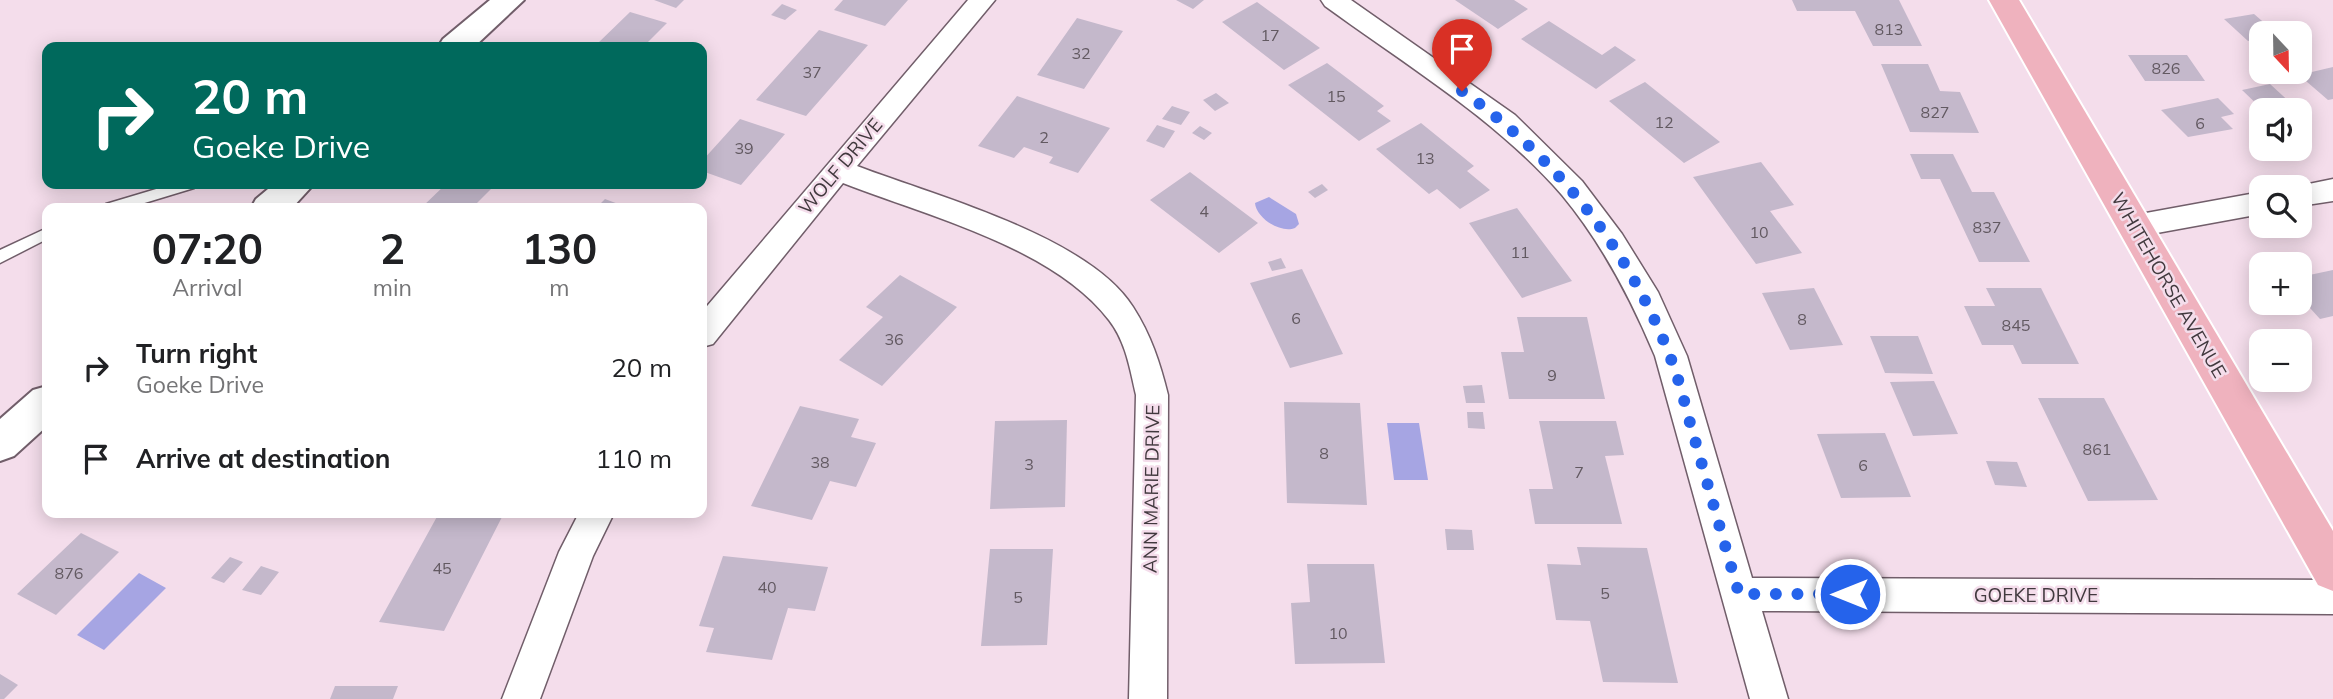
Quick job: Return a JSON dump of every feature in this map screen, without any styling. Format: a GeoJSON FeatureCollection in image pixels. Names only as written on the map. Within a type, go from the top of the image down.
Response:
{"type":"FeatureCollection","features":[{"type":"Feature","properties":{"kind":"main road","name":"WHITEHORSE AVENUE"},"geometry":{"type":"LineString","coordinates":[[2004,0],[2330,561]]}},
{"type":"Feature","properties":{"kind":"street"},"geometry":{"type":"LineString","coordinates":[[460,42],[509,0]]}},
{"type":"Feature","properties":{"kind":"street","name":"WOLF DRIVE"},"geometry":{"type":"LineString","coordinates":[[707,328],[740,285],[982,0]]}},
{"type":"Feature","properties":{"kind":"street"},"geometry":{"type":"LineString","coordinates":[[1334,0],[1512,128],[1572,188],[1612,242],[1647,301],[1671,356],[1769,699]]}},
{"type":"Feature","properties":{"kind":"street","name":"ANN MARIE DRIVE"},"geometry":{"type":"LineString","coordinates":[[837,170],[1054,255],[1089,279],[1121,313],[1141,350],[1152,395],[1148,699]]}},
{"type":"Feature","properties":{"kind":"street"},"geometry":{"type":"LineString","coordinates":[[275,203],[291,189]]}},
{"type":"Feature","properties":{"kind":"street"},"geometry":{"type":"LineString","coordinates":[[2312,194],[2333,190]]}},
{"type":"Feature","properties":{"kind":"street"},"geometry":{"type":"LineString","coordinates":[[2135,226],[2249,205]]}},
{"type":"Feature","properties":{"kind":"street"},"geometry":{"type":"LineString","coordinates":[[0,444],[42,406]]}},
{"type":"Feature","properties":{"kind":"street"},"geometry":{"type":"LineString","coordinates":[[522,699],[577,552],[594,518]]}},
{"type":"Feature","properties":{"kind":"street","name":"GOEKE DRIVE"},"geometry":{"type":"LineString","coordinates":[[1739,594],[2333,597]]}},
{"type":"Feature","properties":{"kind":"lane"},"geometry":{"type":"LineString","coordinates":[[127,203],[173,189]]}},
{"type":"Feature","properties":{"kind":"lane"},"geometry":{"type":"LineString","coordinates":[[0,257],[42,236]]}},
{"type":"Feature","properties":{"kind":"water"},"geometry":{"type":"Polygon","coordinates":[[[1269,197],[1296,214],[1299,224],[1295,228],[1276,227],[1264,219],[1255,203],[1269,197]]]}},
{"type":"Feature","properties":{"kind":"water"},"geometry":{"type":"Polygon","coordinates":[[[1387,423],[1419,423],[1428,480],[1394,480],[1387,423]]]}},
{"type":"Feature","properties":{"kind":"water"},"geometry":{"type":"Polygon","coordinates":[[[139,573],[166,588],[104,650],[77,635],[139,573]]]}},
{"type":"Feature","properties":{"kind":"building"},"geometry":{"type":"Polygon","coordinates":[[[654,0],[684,0],[676,8],[654,0]]]}},
{"type":"Feature","properties":{"kind":"building"},"geometry":{"type":"Polygon","coordinates":[[[843,0],[908,0],[885,26],[834,10],[843,0]]]}},
{"type":"Feature","properties":{"kind":"building"},"geometry":{"type":"Polygon","coordinates":[[[1176,0],[1204,0],[1193,9],[1176,0]]]}},
{"type":"Feature","properties":{"kind":"building"},"geometry":{"type":"Polygon","coordinates":[[[1455,0],[1514,0],[1528,9],[1498,29],[1455,0]]]}},
{"type":"Feature","properties":{"kind":"building"},"geometry":{"type":"Polygon","coordinates":[[[1792,0],[1899,0],[1922,46],[1873,46],[1855,11],[1797,11],[1792,0]]]}},
{"type":"Feature","properties":{"kind":"building"},"geometry":{"type":"Polygon","coordinates":[[[1257,2],[1320,48],[1284,70],[1222,22],[1257,2]]]}},
{"type":"Feature","properties":{"kind":"building"},"geometry":{"type":"Polygon","coordinates":[[[782,4],[797,10],[785,20],[771,15],[782,4]]]}},
{"type":"Feature","properties":{"kind":"building"},"geometry":{"type":"Polygon","coordinates":[[[630,12],[667,23],[648,42],[599,42],[630,12]]]}},
{"type":"Feature","properties":{"kind":"building"},"geometry":{"type":"Polygon","coordinates":[[[2254,14],[2262,21],[2249,21],[2248,41],[2224,19],[2254,14]]]}},
{"type":"Feature","properties":{"kind":"building"},"geometry":{"type":"Polygon","coordinates":[[[1077,18],[1123,31],[1084,89],[1037,75],[1077,18]]]}},
{"type":"Feature","properties":{"kind":"building"},"geometry":{"type":"Polygon","coordinates":[[[1549,21],[1602,55],[1615,46],[1636,60],[1596,89],[1521,39],[1549,21]]]}},
{"type":"Feature","properties":{"kind":"building"},"geometry":{"type":"Polygon","coordinates":[[[819,30],[868,45],[806,116],[756,100],[819,30]]]}},
{"type":"Feature","properties":{"kind":"building"},"geometry":{"type":"Polygon","coordinates":[[[2128,55],[2187,55],[2205,81],[2145,81],[2128,55]]]}},
{"type":"Feature","properties":{"kind":"building"},"geometry":{"type":"Polygon","coordinates":[[[1327,63],[1384,106],[1377,111],[1391,121],[1359,141],[1288,85],[1327,63]]]}},
{"type":"Feature","properties":{"kind":"building"},"geometry":{"type":"Polygon","coordinates":[[[1881,64],[1928,64],[1940,91],[1960,92],[1979,133],[1910,132],[1881,64]]]}},
{"type":"Feature","properties":{"kind":"building"},"geometry":{"type":"Polygon","coordinates":[[[2333,67],[2333,99],[2328,100],[2309,84],[2312,84],[2312,72],[2333,67]]]}},
{"type":"Feature","properties":{"kind":"building"},"geometry":{"type":"Polygon","coordinates":[[[1645,82],[1720,142],[1684,163],[1609,101],[1645,82]]]}},
{"type":"Feature","properties":{"kind":"building"},"geometry":{"type":"Polygon","coordinates":[[[2270,84],[2285,98],[2250,98],[2242,90],[2270,84]]]}},
{"type":"Feature","properties":{"kind":"building"},"geometry":{"type":"Polygon","coordinates":[[[1216,93],[1229,103],[1215,111],[1203,100],[1216,93]]]}},
{"type":"Feature","properties":{"kind":"building"},"geometry":{"type":"Polygon","coordinates":[[[1017,96],[1110,128],[1078,173],[1049,163],[1053,157],[1024,147],[1014,158],[978,146],[1017,96]]]}},
{"type":"Feature","properties":{"kind":"building"},"geometry":{"type":"Polygon","coordinates":[[[2218,98],[2234,114],[2221,117],[2233,129],[2188,137],[2161,110],[2218,98]]]}},
{"type":"Feature","properties":{"kind":"building"},"geometry":{"type":"Polygon","coordinates":[[[1172,106],[1190,112],[1181,125],[1162,119],[1172,106]]]}},
{"type":"Feature","properties":{"kind":"building"},"geometry":{"type":"Polygon","coordinates":[[[740,119],[785,134],[741,185],[707,173],[707,155],[740,119]]]}},
{"type":"Feature","properties":{"kind":"building"},"geometry":{"type":"Polygon","coordinates":[[[1421,123],[1474,166],[1467,171],[1490,190],[1460,209],[1437,189],[1429,194],[1376,149],[1421,123]]]}},
{"type":"Feature","properties":{"kind":"building"},"geometry":{"type":"Polygon","coordinates":[[[1157,125],[1175,131],[1164,148],[1146,141],[1157,125]]]}},
{"type":"Feature","properties":{"kind":"building"},"geometry":{"type":"Polygon","coordinates":[[[1200,126],[1212,133],[1204,140],[1192,133],[1200,126]]]}},
{"type":"Feature","properties":{"kind":"building"},"geometry":{"type":"Polygon","coordinates":[[[1910,154],[1953,154],[1972,192],[1994,192],[2030,262],[1979,262],[1940,179],[1921,179],[1910,154]]]}},
{"type":"Feature","properties":{"kind":"building"},"geometry":{"type":"Polygon","coordinates":[[[1761,162],[1794,205],[1770,211],[1802,253],[1756,264],[1693,177],[1761,162]]]}},
{"type":"Feature","properties":{"kind":"building"},"geometry":{"type":"Polygon","coordinates":[[[1190,172],[1258,223],[1219,253],[1150,200],[1190,172]]]}},
{"type":"Feature","properties":{"kind":"building"},"geometry":{"type":"Polygon","coordinates":[[[1322,184],[1328,190],[1315,198],[1308,192],[1322,184]]]}},
{"type":"Feature","properties":{"kind":"building"},"geometry":{"type":"Polygon","coordinates":[[[441,189],[491,189],[477,203],[426,203],[441,189]]]}},
{"type":"Feature","properties":{"kind":"building"},"geometry":{"type":"Polygon","coordinates":[[[1517,208],[1572,281],[1522,298],[1469,223],[1517,208]]]}},
{"type":"Feature","properties":{"kind":"building"},"geometry":{"type":"Polygon","coordinates":[[[1281,258],[1286,268],[1272,271],[1268,262],[1281,258]]]}},
{"type":"Feature","properties":{"kind":"building"},"geometry":{"type":"Polygon","coordinates":[[[1302,269],[1343,354],[1290,368],[1250,283],[1302,269]]]}},
{"type":"Feature","properties":{"kind":"building"},"geometry":{"type":"Polygon","coordinates":[[[2333,270],[2333,316],[2320,319],[2312,310],[2312,274],[2333,270]]]}},
{"type":"Feature","properties":{"kind":"building"},"geometry":{"type":"Polygon","coordinates":[[[900,275],[957,307],[882,386],[839,360],[883,317],[866,307],[900,275]]]}},
{"type":"Feature","properties":{"kind":"building"},"geometry":{"type":"Polygon","coordinates":[[[1814,288],[1843,345],[1790,350],[1762,293],[1814,288]]]}},
{"type":"Feature","properties":{"kind":"building"},"geometry":{"type":"Polygon","coordinates":[[[1986,288],[2041,288],[2079,364],[2022,364],[2013,345],[1982,345],[1964,306],[1995,306],[1986,288]]]}},
{"type":"Feature","properties":{"kind":"building"},"geometry":{"type":"Polygon","coordinates":[[[1517,317],[1587,317],[1605,399],[1509,399],[1501,352],[1524,352],[1517,317]]]}},
{"type":"Feature","properties":{"kind":"building"},"geometry":{"type":"Polygon","coordinates":[[[1870,336],[1918,336],[1933,374],[1885,373],[1870,336]]]}},
{"type":"Feature","properties":{"kind":"building"},"geometry":{"type":"Polygon","coordinates":[[[1934,381],[1958,434],[1913,436],[1890,382],[1934,381]]]}},
{"type":"Feature","properties":{"kind":"building"},"geometry":{"type":"Polygon","coordinates":[[[1482,385],[1485,403],[1466,403],[1463,386],[1482,385]]]}},
{"type":"Feature","properties":{"kind":"building"},"geometry":{"type":"Polygon","coordinates":[[[2038,398],[2104,398],[2158,500],[2088,501],[2038,398]]]}},
{"type":"Feature","properties":{"kind":"building"},"geometry":{"type":"Polygon","coordinates":[[[1284,402],[1360,403],[1367,505],[1287,503],[1284,402]]]}},
{"type":"Feature","properties":{"kind":"building"},"geometry":{"type":"Polygon","coordinates":[[[800,406],[859,419],[851,437],[876,443],[856,487],[830,481],[812,520],[751,506],[800,406]]]}},
{"type":"Feature","properties":{"kind":"building"},"geometry":{"type":"Polygon","coordinates":[[[1467,412],[1483,412],[1485,429],[1468,428],[1467,412]]]}},
{"type":"Feature","properties":{"kind":"building"},"geometry":{"type":"Polygon","coordinates":[[[1067,420],[1065,507],[990,509],[995,421],[1067,420]]]}},
{"type":"Feature","properties":{"kind":"building"},"geometry":{"type":"Polygon","coordinates":[[[1539,421],[1616,421],[1624,455],[1605,456],[1622,524],[1535,524],[1529,489],[1553,489],[1539,421]]]}},
{"type":"Feature","properties":{"kind":"building"},"geometry":{"type":"Polygon","coordinates":[[[1885,433],[1911,497],[1841,498],[1817,434],[1885,433]]]}},
{"type":"Feature","properties":{"kind":"building"},"geometry":{"type":"Polygon","coordinates":[[[1986,461],[2017,462],[2027,487],[1995,485],[1986,461]]]}},
{"type":"Feature","properties":{"kind":"building"},"geometry":{"type":"Polygon","coordinates":[[[436,518],[501,518],[444,631],[379,622],[436,518]]]}},
{"type":"Feature","properties":{"kind":"building"},"geometry":{"type":"Polygon","coordinates":[[[1445,529],[1472,530],[1474,550],[1447,550],[1445,529]]]}},
{"type":"Feature","properties":{"kind":"building"},"geometry":{"type":"Polygon","coordinates":[[[81,533],[119,552],[56,615],[17,594],[81,533]]]}},
{"type":"Feature","properties":{"kind":"building"},"geometry":{"type":"Polygon","coordinates":[[[1577,547],[1647,548],[1678,683],[1603,682],[1590,621],[1556,620],[1547,564],[1581,565],[1577,547]]]}},
{"type":"Feature","properties":{"kind":"building"},"geometry":{"type":"Polygon","coordinates":[[[990,549],[1053,549],[1047,645],[981,646],[990,549]]]}},
{"type":"Feature","properties":{"kind":"building"},"geometry":{"type":"Polygon","coordinates":[[[723,556],[828,567],[815,611],[788,608],[772,660],[706,652],[714,628],[699,626],[723,556]]]}},
{"type":"Feature","properties":{"kind":"building"},"geometry":{"type":"Polygon","coordinates":[[[230,557],[243,562],[224,583],[211,578],[230,557]]]}},
{"type":"Feature","properties":{"kind":"building"},"geometry":{"type":"Polygon","coordinates":[[[1307,564],[1374,564],[1385,663],[1295,664],[1291,603],[1310,602],[1307,564]]]}},
{"type":"Feature","properties":{"kind":"building"},"geometry":{"type":"Polygon","coordinates":[[[261,566],[279,572],[261,595],[242,590],[261,566]]]}},
{"type":"Feature","properties":{"kind":"building"},"geometry":{"type":"Polygon","coordinates":[[[0,674],[18,685],[4,699],[0,699],[0,674]]]}},
{"type":"Feature","properties":{"kind":"building"},"geometry":{"type":"Polygon","coordinates":[[[335,686],[398,686],[393,699],[330,699],[335,686]]]}},
{"type":"Feature","properties":{"kind":"route"},"geometry":{"type":"LineString","coordinates":[[1462,91],[1515,131],[1572,188],[1612,242],[1647,301],[1671,356],[1739,594],[1850,594]]}}]}
